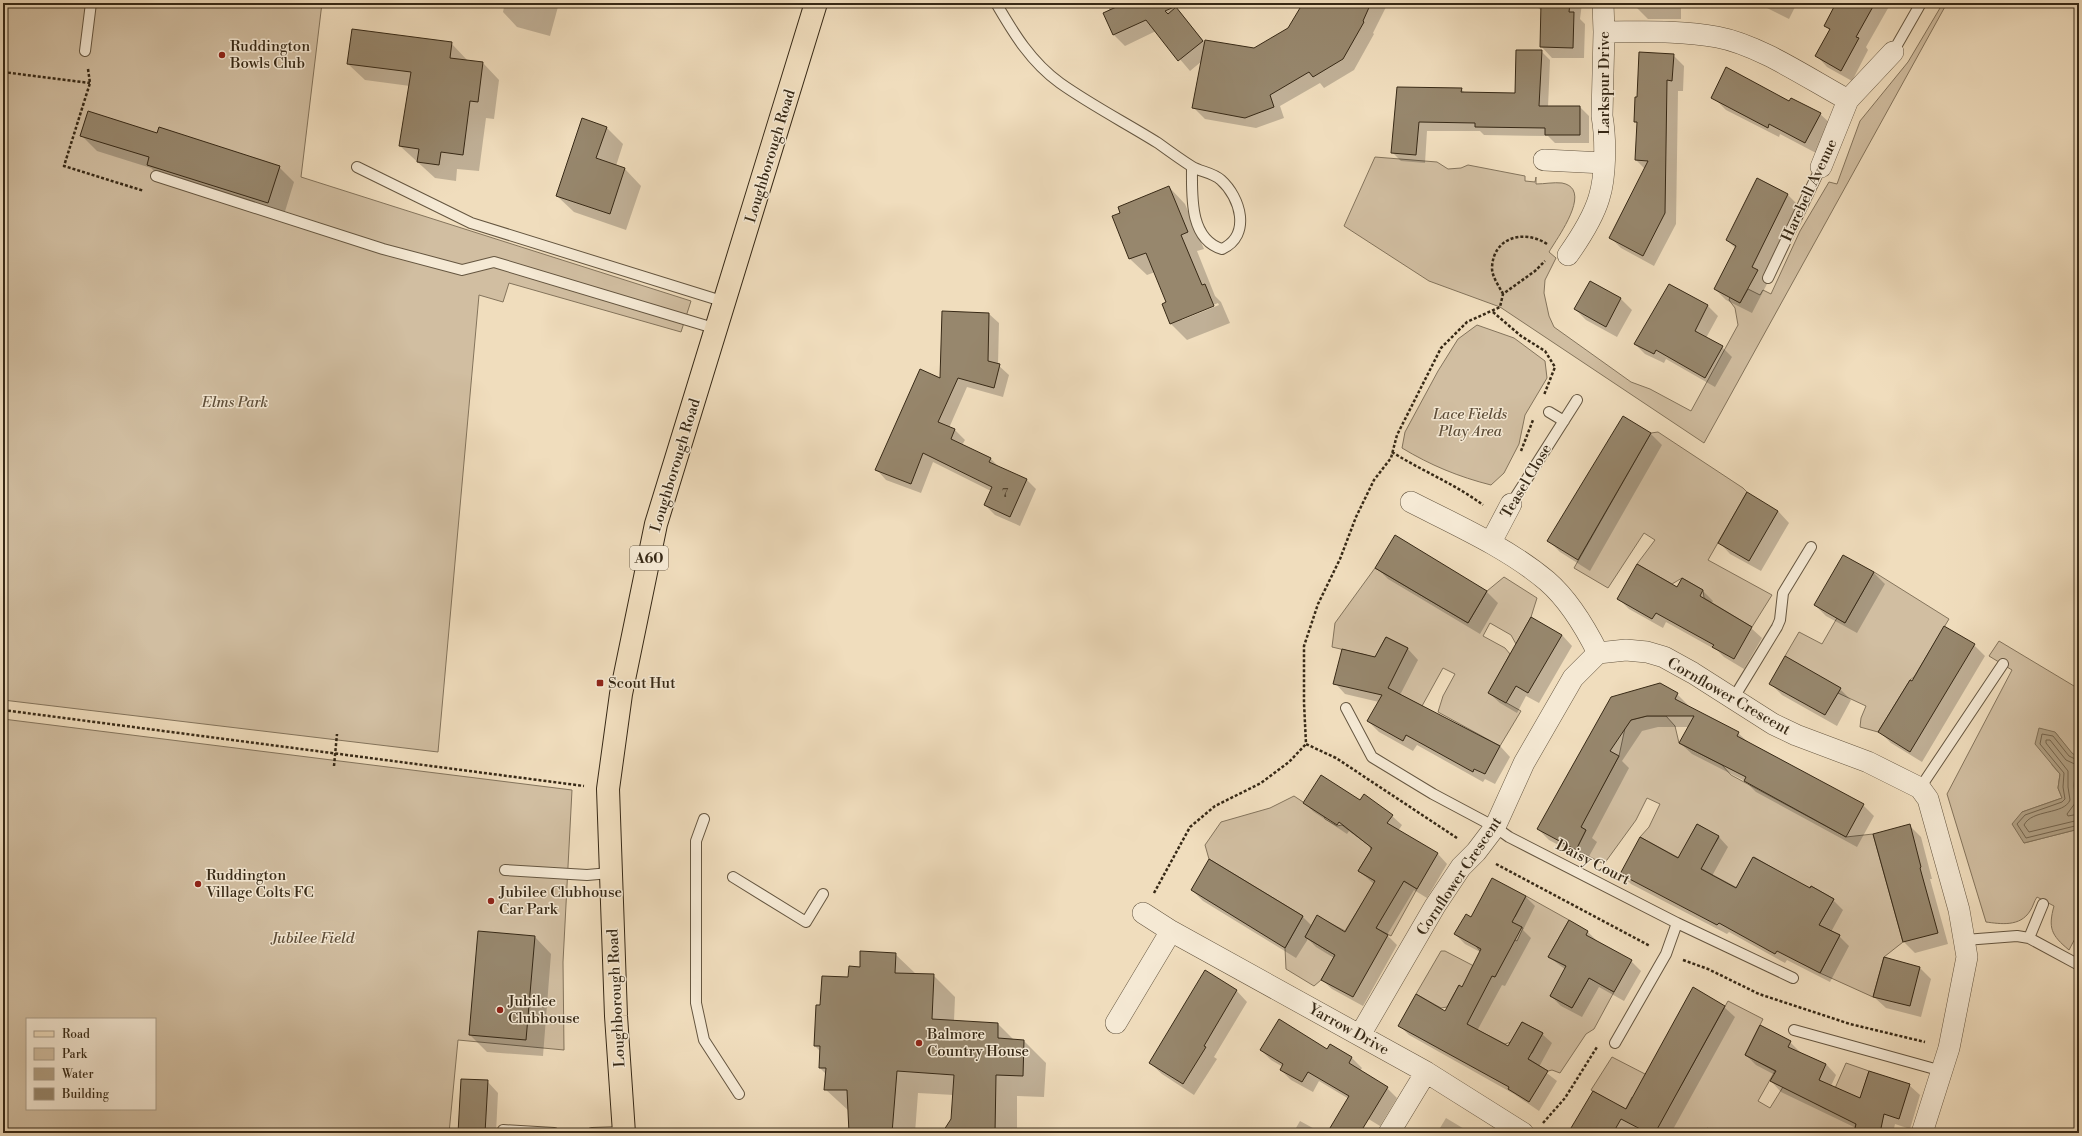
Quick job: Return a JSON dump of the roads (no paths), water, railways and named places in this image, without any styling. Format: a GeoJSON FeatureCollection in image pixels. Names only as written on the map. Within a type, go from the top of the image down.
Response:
{"type":"FeatureCollection","features":[{"type":"Feature","properties":{"kind":"main road","name":"Loughborough Road"},"geometry":{"type":"LineString","coordinates":[[624,1132],[616,1016],[608,789],[621,694],[656,524],[816,3]]}},
{"type":"Feature","properties":{"kind":"street","name":"Larkspur Drive"},"geometry":{"type":"LineString","coordinates":[[1568,255],[1581,236],[1599,198],[1604,163],[1604,126],[1602,116],[1604,32],[1603,3]]}},
{"type":"Feature","properties":{"kind":"street"},"geometry":{"type":"LineString","coordinates":[[1604,32],[1682,32],[1718,37],[1752,48],[1848,100]]}},
{"type":"Feature","properties":{"kind":"street","name":"Harebell Avenue"},"geometry":{"type":"LineString","coordinates":[[1822,167],[1848,100],[1893,52]]}},
{"type":"Feature","properties":{"kind":"street"},"geometry":{"type":"LineString","coordinates":[[1544,160],[1604,163]]}},
{"type":"Feature","properties":{"kind":"street"},"geometry":{"type":"LineString","coordinates":[[1412,502],[1491,542],[1547,581],[1576,614],[1598,653]]}},
{"type":"Feature","properties":{"kind":"street","name":"Teasel Close"},"geometry":{"type":"LineString","coordinates":[[1491,542],[1510,504]]}},
{"type":"Feature","properties":{"kind":"street","name":"Cornflower Crescent"},"geometry":{"type":"LineString","coordinates":[[1360,1035],[1435,906],[1462,867],[1476,852],[1495,827],[1524,763],[1550,715],[1573,678],[1598,653],[1626,650],[1647,652],[1664,658],[1693,673],[1773,724],[1796,735],[1868,762],[1920,788]]}},
{"type":"Feature","properties":{"kind":"street"},"geometry":{"type":"LineString","coordinates":[[1920,788],[1928,799],[1944,854],[1968,957],[1949,1048],[1922,1133]]}},
{"type":"Feature","properties":{"kind":"street","name":"Yarrow Drive"},"geometry":{"type":"LineString","coordinates":[[1148,905],[1171,931],[1426,1072],[1523,1133]]}},
{"type":"Feature","properties":{"kind":"street"},"geometry":{"type":"LineString","coordinates":[[1116,1023],[1171,931]]}},
{"type":"Feature","properties":{"kind":"street"},"geometry":{"type":"LineString","coordinates":[[1389,1133],[1426,1072]]}},
{"type":"Feature","properties":{"kind":"lane"},"geometry":{"type":"LineString","coordinates":[[85,50],[91,3]]}},
{"type":"Feature","properties":{"kind":"lane"},"geometry":{"type":"LineString","coordinates":[[996,3],[1016,38],[1034,61],[1060,83],[1159,144],[1192,167],[1219,178],[1227,186],[1239,209],[1240,228],[1232,243],[1222,248],[1216,247],[1204,235],[1195,217],[1192,197],[1192,167]]}},
{"type":"Feature","properties":{"kind":"lane","name":"Harebell Avenue"},"geometry":{"type":"LineString","coordinates":[[1893,52],[1921,3]]}},
{"type":"Feature","properties":{"kind":"lane"},"geometry":{"type":"LineString","coordinates":[[357,167],[471,223],[725,302]]}},
{"type":"Feature","properties":{"kind":"lane","name":"Harebell Avenue"},"geometry":{"type":"LineString","coordinates":[[1768,278],[1822,167]]}},
{"type":"Feature","properties":{"kind":"lane"},"geometry":{"type":"LineString","coordinates":[[156,176],[405,255],[462,270],[494,262],[717,329]]}},
{"type":"Feature","properties":{"kind":"lane","name":"Teasel Close"},"geometry":{"type":"LineString","coordinates":[[1510,504],[1577,400]]}},
{"type":"Feature","properties":{"kind":"lane"},"geometry":{"type":"LineString","coordinates":[[1550,412],[1564,421]]}},
{"type":"Feature","properties":{"kind":"lane"},"geometry":{"type":"LineString","coordinates":[[1733,699],[1777,627],[1780,620],[1783,593],[1811,547]]}},
{"type":"Feature","properties":{"kind":"lane"},"geometry":{"type":"LineString","coordinates":[[1920,788],[2003,664]]}},
{"type":"Feature","properties":{"kind":"lane","name":"Daisy Court"},"geometry":{"type":"LineString","coordinates":[[1346,708],[1372,756],[1433,794],[1495,827],[1509,837],[1677,923],[1793,978]]}},
{"type":"Feature","properties":{"kind":"lane"},"geometry":{"type":"LineString","coordinates":[[704,819],[696,841],[696,1003],[704,1040],[739,1094]]}},
{"type":"Feature","properties":{"kind":"lane"},"geometry":{"type":"LineString","coordinates":[[506,870],[587,874],[610,873]]}},
{"type":"Feature","properties":{"kind":"lane"},"geometry":{"type":"LineString","coordinates":[[733,877],[806,922],[824,894]]}},
{"type":"Feature","properties":{"kind":"lane"},"geometry":{"type":"LineString","coordinates":[[2029,938],[2043,904]]}},
{"type":"Feature","properties":{"kind":"lane"},"geometry":{"type":"LineString","coordinates":[[1615,1043],[1666,954],[1677,923]]}},
{"type":"Feature","properties":{"kind":"lane"},"geometry":{"type":"LineString","coordinates":[[1965,940],[2017,936],[2029,938],[2079,965]]}},
{"type":"Feature","properties":{"kind":"lane"},"geometry":{"type":"LineString","coordinates":[[1794,1030],[1942,1070]]}},
{"type":"Feature","properties":{"kind":"lane"},"geometry":{"type":"LineString","coordinates":[[503,1130],[554,1133]]}},
{"type":"Feature","properties":{"kind":"lane"},"geometry":{"type":"LineString","coordinates":[[592,1133],[624,1132]]}},
{"type":"Feature","properties":{"kind":"water"},"geometry":{"type":"Polygon","coordinates":[[[2039,728],[2055,732],[2072,753],[2079,758],[2079,829],[2024,843],[2012,824],[2022,812],[2062,798],[2058,788],[2060,774],[2035,744],[2039,728]]]}},
{"type":"Feature","properties":{"kind":"place","name":"Ruddington Bowls Club"},"geometry":{"type":"Point","coordinates":[222,55]}},
{"type":"Feature","properties":{"kind":"place","name":"Scout Hut"},"geometry":{"type":"Point","coordinates":[600,683]}},
{"type":"Feature","properties":{"kind":"place","name":"Ruddington Village Colts FC"},"geometry":{"type":"Point","coordinates":[198,884]}},
{"type":"Feature","properties":{"kind":"place","name":"Jubilee Clubhouse Car Park"},"geometry":{"type":"Point","coordinates":[491,901]}},
{"type":"Feature","properties":{"kind":"place","name":"Jubilee Clubhouse"},"geometry":{"type":"Point","coordinates":[500,1010]}},
{"type":"Feature","properties":{"kind":"place","name":"Balmore Country House"},"geometry":{"type":"Point","coordinates":[919,1043]}},
{"type":"Feature","properties":{"kind":"park label","name":"Elms Park"},"geometry":{"type":"Point","coordinates":[235,402]}},
{"type":"Feature","properties":{"kind":"park label","name":"Lace Fields Play Area"},"geometry":{"type":"Point","coordinates":[1470,422]}},
{"type":"Feature","properties":{"kind":"park label","name":"Jubilee Field"},"geometry":{"type":"Point","coordinates":[313,938]}}]}
